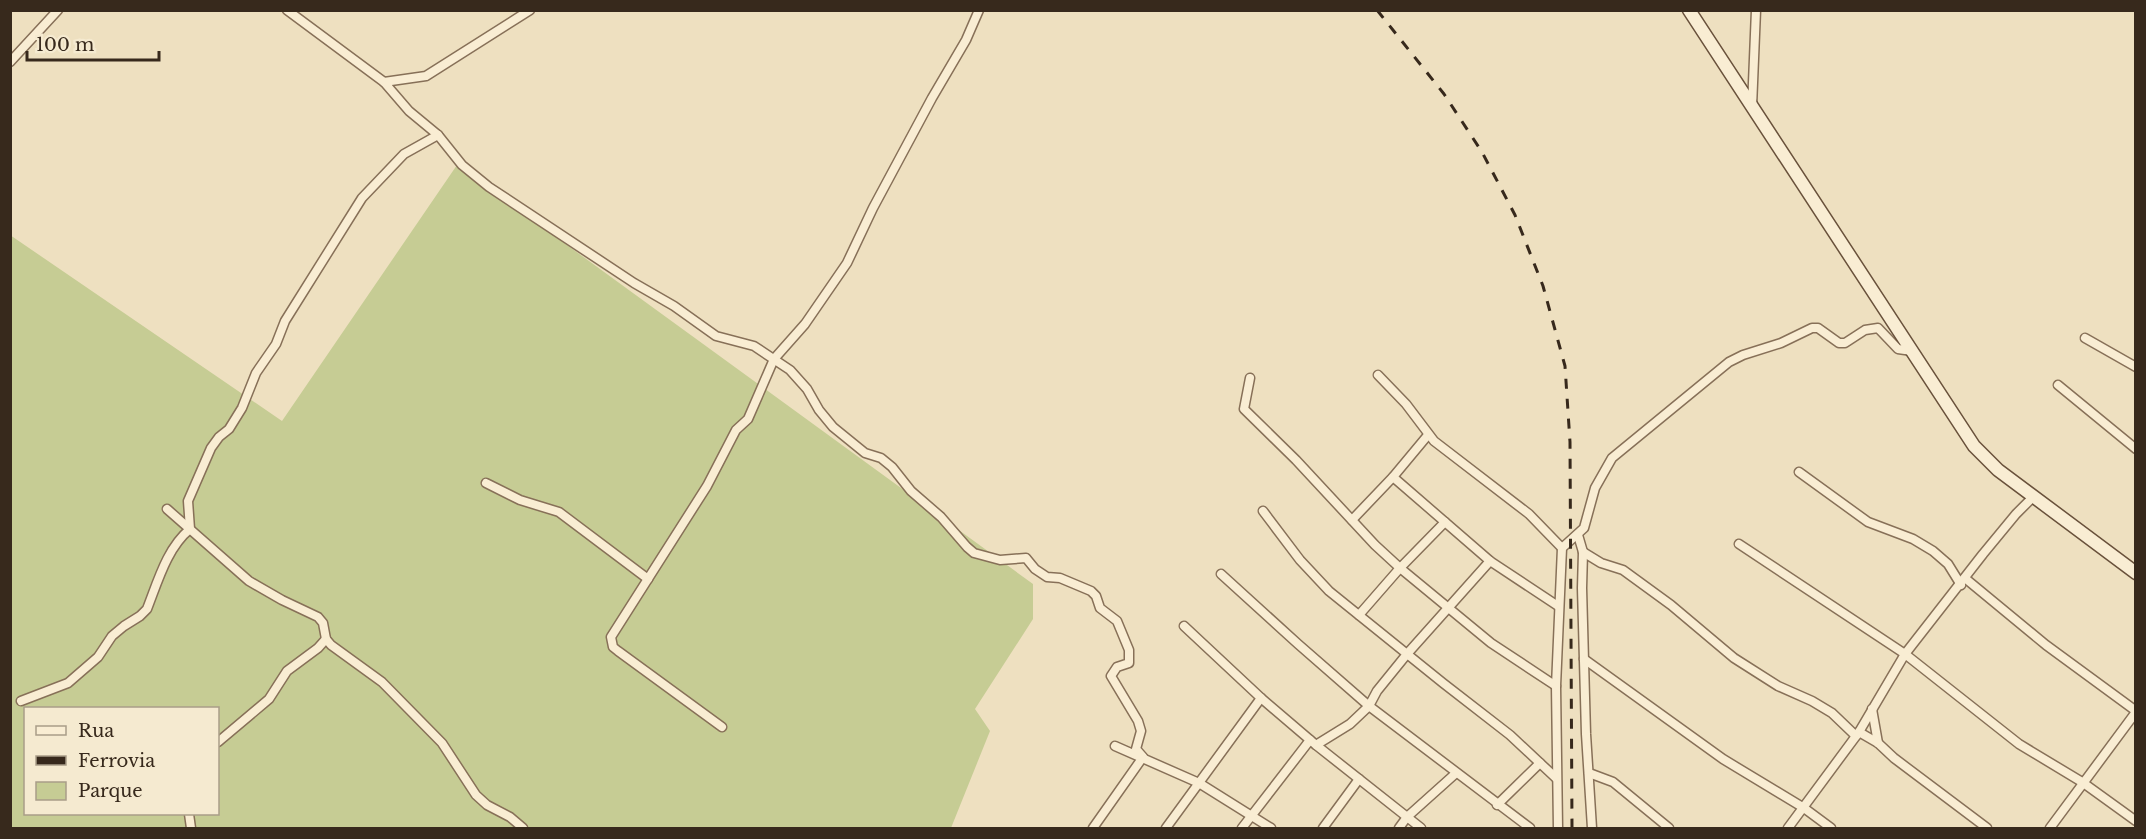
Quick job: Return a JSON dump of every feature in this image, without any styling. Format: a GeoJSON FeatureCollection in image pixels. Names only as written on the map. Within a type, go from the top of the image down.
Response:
{"type":"FeatureCollection","features":[{"type":"Feature","properties":{"kind":"street"},"geometry":{"type":"LineString","coordinates":[[12,59],[58,10]]}},
{"type":"Feature","properties":{"kind":"street"},"geometry":{"type":"LineString","coordinates":[[287,10],[384,82],[409,111],[438,135],[462,165],[489,187],[634,283],[674,306],[716,336],[754,346],[790,370],[807,389],[819,410],[833,427],[865,453],[881,458],[892,467],[911,491],[941,517],[967,548],[974,553],[1000,560],[1026,558],[1035,569],[1047,577],[1060,578],[1091,591],[1096,596],[1100,608],[1117,621],[1129,650],[1129,663],[1117,667],[1111,676],[1138,721],[1141,731],[1136,749],[1143,757]]}},
{"type":"Feature","properties":{"kind":"street"},"geometry":{"type":"LineString","coordinates":[[384,82],[419,79],[426,76],[530,10]]}},
{"type":"Feature","properties":{"kind":"street"},"geometry":{"type":"LineString","coordinates":[[722,727],[613,647],[611,637],[707,486],[736,430],[748,419],[774,359],[805,324],[847,262],[873,208],[966,40],[979,10]]}},
{"type":"Feature","properties":{"kind":"street"},"geometry":{"type":"LineString","coordinates":[[1689,10],[1974,446],[1998,470],[2136,573]]}},
{"type":"Feature","properties":{"kind":"street"},"geometry":{"type":"LineString","coordinates":[[1752,107],[1756,10]]}},
{"type":"Feature","properties":{"kind":"street"},"geometry":{"type":"LineString","coordinates":[[190,529],[188,501],[211,448],[229,429],[242,408],[256,373],[276,344],[285,321],[362,198],[404,154],[438,135]]}},
{"type":"Feature","properties":{"kind":"street"},"geometry":{"type":"LineString","coordinates":[[1558,828],[1556,686],[1562,548],[1584,528],[1594,488],[1612,458],[1715,372],[1743,355],[1781,343],[1812,328],[1818,328],[1839,343],[1845,344],[1864,330],[1878,328],[1898,349],[1912,351]]}},
{"type":"Feature","properties":{"kind":"street"},"geometry":{"type":"LineString","coordinates":[[2085,338],[2136,367]]}},
{"type":"Feature","properties":{"kind":"street"},"geometry":{"type":"LineString","coordinates":[[1378,375],[1406,404],[1428,435],[1529,514],[1562,548]]}},
{"type":"Feature","properties":{"kind":"street"},"geometry":{"type":"LineString","coordinates":[[1250,378],[1244,409],[1296,460],[1375,545],[1491,643],[1556,686]]}},
{"type":"Feature","properties":{"kind":"street"},"geometry":{"type":"LineString","coordinates":[[2058,385],[2136,449]]}},
{"type":"Feature","properties":{"kind":"street"},"geometry":{"type":"LineString","coordinates":[[1352,520],[1393,477],[1428,435]]}},
{"type":"Feature","properties":{"kind":"street"},"geometry":{"type":"LineString","coordinates":[[1799,472],[1868,522],[1913,539],[1933,551],[1963,582],[2136,712],[2050,828]]}},
{"type":"Feature","properties":{"kind":"street"},"geometry":{"type":"LineString","coordinates":[[1393,477],[1490,561],[1558,606]]}},
{"type":"Feature","properties":{"kind":"street"},"geometry":{"type":"LineString","coordinates":[[486,483],[520,500],[560,513],[648,579]]}},
{"type":"Feature","properties":{"kind":"street"},"geometry":{"type":"LineString","coordinates":[[1788,828],[1857,734],[1905,654],[2003,530],[2034,496]]}},
{"type":"Feature","properties":{"kind":"street"},"geometry":{"type":"LineString","coordinates":[[167,509],[249,581],[318,617],[323,623],[326,639],[338,651],[382,682],[435,735],[476,795],[487,805],[510,817],[523,828]]}},
{"type":"Feature","properties":{"kind":"street"},"geometry":{"type":"LineString","coordinates":[[1263,511],[1300,560],[1329,591],[1510,735],[1556,778]]}},
{"type":"Feature","properties":{"kind":"street"},"geometry":{"type":"LineString","coordinates":[[1359,615],[1400,568],[1445,522]]}},
{"type":"Feature","properties":{"kind":"street"},"geometry":{"type":"LineString","coordinates":[[21,701],[68,683],[98,657],[112,636],[147,609],[178,539],[190,529]]}},
{"type":"Feature","properties":{"kind":"street"},"geometry":{"type":"LineString","coordinates":[[1578,535],[1583,552],[1584,659],[1592,828]]}},
{"type":"Feature","properties":{"kind":"street"},"geometry":{"type":"LineString","coordinates":[[1739,544],[1905,654],[2019,744],[2082,782],[2136,821]]}},
{"type":"Feature","properties":{"kind":"street"},"geometry":{"type":"LineString","coordinates":[[1583,552],[1601,563],[1623,570],[1671,605],[1734,658],[1778,686],[1832,713],[1857,734],[1878,743],[1894,758],[1987,828]]}},
{"type":"Feature","properties":{"kind":"street"},"geometry":{"type":"LineString","coordinates":[[1242,828],[1313,742],[1350,724],[1369,706],[1377,691],[1407,654],[1490,561]]}},
{"type":"Feature","properties":{"kind":"street"},"geometry":{"type":"LineString","coordinates":[[1221,574],[1369,706],[1455,774],[1530,828]]}},
{"type":"Feature","properties":{"kind":"street"},"geometry":{"type":"LineString","coordinates":[[1184,626],[1261,698],[1421,828]]}},
{"type":"Feature","properties":{"kind":"street"},"geometry":{"type":"LineString","coordinates":[[219,741],[269,699],[287,671],[318,648],[326,639]]}},
{"type":"Feature","properties":{"kind":"street"},"geometry":{"type":"LineString","coordinates":[[1584,659],[1724,759],[1804,808],[1831,828]]}},
{"type":"Feature","properties":{"kind":"street"},"geometry":{"type":"LineString","coordinates":[[1166,828],[1261,698]]}},
{"type":"Feature","properties":{"kind":"street"},"geometry":{"type":"LineString","coordinates":[[1872,708],[1878,743]]}},
{"type":"Feature","properties":{"kind":"street"},"geometry":{"type":"LineString","coordinates":[[1115,746],[1199,783],[1271,828]]}},
{"type":"Feature","properties":{"kind":"street"},"geometry":{"type":"LineString","coordinates":[[1093,828],[1143,757]]}},
{"type":"Feature","properties":{"kind":"street"},"geometry":{"type":"LineString","coordinates":[[1497,805],[1540,763]]}},
{"type":"Feature","properties":{"kind":"street"},"geometry":{"type":"LineString","coordinates":[[1589,773],[1613,782],[1669,828]]}},
{"type":"Feature","properties":{"kind":"street"},"geometry":{"type":"LineString","coordinates":[[1398,828],[1455,774]]}},
{"type":"Feature","properties":{"kind":"street"},"geometry":{"type":"LineString","coordinates":[[1323,828],[1359,779]]}},
{"type":"Feature","properties":{"kind":"green space"},"geometry":{"type":"Polygon","coordinates":[[[457,165],[1033,584],[1033,619],[975,709],[990,731],[951,828],[11,828],[10,235],[282,421],[457,165]]]}},
{"type":"Feature","properties":{"kind":"railway"},"geometry":{"type":"LineString","coordinates":[[1377,10],[1444,94],[1482,152],[1515,215],[1543,286],[1565,366],[1570,442],[1572,828]]}}]}
